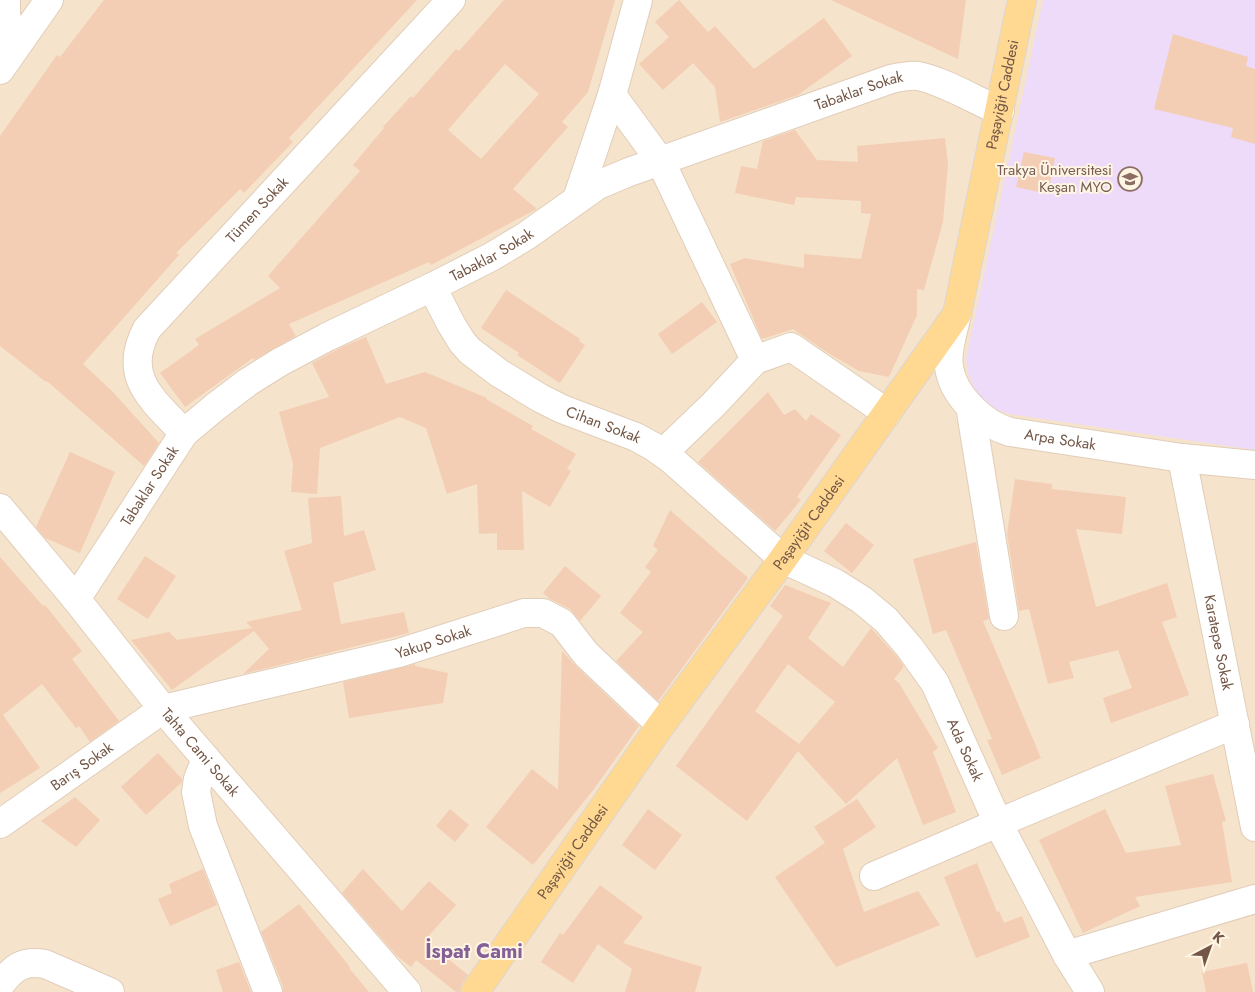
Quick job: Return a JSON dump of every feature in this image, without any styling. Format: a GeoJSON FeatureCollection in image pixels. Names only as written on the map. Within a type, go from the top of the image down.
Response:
{"type":"FeatureCollection","features":[{"type":"Feature","properties":{"kind":"main road","name":"Paşayiğit Caddesi"},"geometry":{"type":"LineString","coordinates":[[475,992],[660,725],[783,559],[957,314],[1000,111],[1018,2]]}},
{"type":"Feature","properties":{"kind":"street"},"geometry":{"type":"LineString","coordinates":[[6,0],[7,58]]}},
{"type":"Feature","properties":{"kind":"street"},"geometry":{"type":"LineString","coordinates":[[7,58],[49,0]]}},
{"type":"Feature","properties":{"kind":"street","name":"Tümen Sokak"},"geometry":{"type":"LineString","coordinates":[[184,434],[149,395],[141,382],[137,368],[138,352],[140,341],[147,329],[451,0]]}},
{"type":"Feature","properties":{"kind":"street"},"geometry":{"type":"LineString","coordinates":[[578,199],[612,95],[638,0]]}},
{"type":"Feature","properties":{"kind":"street","name":"Tabaklar Sokak"},"geometry":{"type":"LineString","coordinates":[[76,599],[184,434],[215,407],[248,382],[280,362],[327,337],[432,288],[526,236],[578,199],[613,178],[903,76],[917,76],[932,80],[1000,111]]}},
{"type":"Feature","properties":{"kind":"street"},"geometry":{"type":"LineString","coordinates":[[612,95],[661,162],[755,360]]}},
{"type":"Feature","properties":{"kind":"street","name":"Cihan Sokak"},"geometry":{"type":"LineString","coordinates":[[432,288],[451,324],[470,351],[499,373],[540,398],[562,409],[636,437],[663,453],[783,559]]}},
{"type":"Feature","properties":{"kind":"street"},"geometry":{"type":"LineString","coordinates":[[957,314],[949,349],[950,375],[963,397],[1004,616]]}},
{"type":"Feature","properties":{"kind":"street"},"geometry":{"type":"LineString","coordinates":[[663,453],[714,404],[755,360],[791,347],[887,413]]}},
{"type":"Feature","properties":{"kind":"street","name":"Arpa Sokak"},"geometry":{"type":"LineString","coordinates":[[904,389],[920,375],[934,371],[941,372],[989,423],[1010,432],[1182,458],[1255,465]]}},
{"type":"Feature","properties":{"kind":"street","name":"Karatepe Sokak"},"geometry":{"type":"LineString","coordinates":[[1182,458],[1255,827]]}},
{"type":"Feature","properties":{"kind":"street","name":"Tahta Cami Sokak"},"geometry":{"type":"LineString","coordinates":[[0,508],[76,599],[163,709],[407,992]]}},
{"type":"Feature","properties":{"kind":"street","name":"Ada Sokak"},"geometry":{"type":"LineString","coordinates":[[783,559],[835,582],[862,600],[886,620],[910,648],[935,683],[998,822],[1067,955],[1090,992]]}},
{"type":"Feature","properties":{"kind":"street","name":"Yakup Sokak"},"geometry":{"type":"LineString","coordinates":[[163,709],[400,653],[517,615],[537,612],[549,615],[562,623],[586,654],[660,725]]}},
{"type":"Feature","properties":{"kind":"street","name":"Barış Sokak"},"geometry":{"type":"LineString","coordinates":[[0,824],[163,709]]}},
{"type":"Feature","properties":{"kind":"street"},"geometry":{"type":"LineString","coordinates":[[874,876],[998,822],[1235,724]]}},
{"type":"Feature","properties":{"kind":"street"},"geometry":{"type":"LineString","coordinates":[[206,759],[198,779],[196,792],[203,826],[268,992]]}},
{"type":"Feature","properties":{"kind":"street"},"geometry":{"type":"LineString","coordinates":[[1067,955],[1255,899]]}},
{"type":"Feature","properties":{"kind":"street"},"geometry":{"type":"LineString","coordinates":[[0,985],[17,966],[38,962],[110,992]]}},
{"type":"Feature","properties":{"kind":"shaded area"},"geometry":{"type":"Polygon","coordinates":[[[0,0],[1255,0],[1255,992],[0,992],[0,0]]]}},
{"type":"Feature","properties":{"kind":"shaded area","name":"Trakya Üniversitesi Keşan MYO"},"geometry":{"type":"Polygon","coordinates":[[[1043,0],[1255,0],[1255,450],[1009,414],[994,409],[982,399],[973,386],[968,373],[966,359],[1043,0]]]}},
{"type":"Feature","properties":{"kind":"building"},"geometry":{"type":"Polygon","coordinates":[[[104,0],[417,0],[289,138],[293,142],[244,193],[240,189],[176,253],[179,255],[83,364],[112,391],[159,443],[144,466],[47,381],[0,346],[0,136],[57,55],[60,57],[104,0]]]}},
{"type":"Feature","properties":{"kind":"building"},"geometry":{"type":"Polygon","coordinates":[[[504,0],[615,0],[588,92],[562,122],[568,127],[513,189],[537,209],[431,265],[429,262],[289,324],[296,336],[254,360],[253,358],[185,407],[160,373],[199,345],[195,339],[280,288],[268,276],[360,171],[353,165],[383,127],[411,96],[413,98],[456,49],[459,51],[504,0]],[[505,64],[448,130],[481,159],[539,94],[505,64]]]}},
{"type":"Feature","properties":{"kind":"building"},"geometry":{"type":"Polygon","coordinates":[[[679,0],[708,32],[715,26],[754,69],[824,18],[852,56],[798,95],[720,122],[715,87],[693,63],[663,90],[639,64],[669,37],[655,22],[679,0]]]}},
{"type":"Feature","properties":{"kind":"building"},"geometry":{"type":"Polygon","coordinates":[[[831,0],[966,0],[958,59],[831,0]]]}},
{"type":"Feature","properties":{"kind":"building"},"geometry":{"type":"Polygon","coordinates":[[[1173,34],[1248,57],[1246,66],[1255,69],[1255,144],[1231,137],[1233,128],[1154,109],[1173,34]]]}},
{"type":"Feature","properties":{"kind":"building"},"geometry":{"type":"Polygon","coordinates":[[[795,130],[817,160],[858,162],[857,146],[945,138],[948,164],[943,222],[924,290],[917,289],[917,315],[889,377],[859,371],[793,329],[762,339],[730,264],[745,258],[804,268],[804,254],[861,259],[871,214],[861,213],[861,201],[796,197],[794,205],[735,193],[741,166],[757,169],[763,141],[795,130]]]}},
{"type":"Feature","properties":{"kind":"building"},"geometry":{"type":"Polygon","coordinates":[[[1024,152],[1055,158],[1048,194],[1016,187],[1024,152]]]}},
{"type":"Feature","properties":{"kind":"building"},"geometry":{"type":"Polygon","coordinates":[[[506,290],[580,339],[579,341],[585,345],[560,383],[517,355],[519,353],[481,328],[506,290]]]}},
{"type":"Feature","properties":{"kind":"building"},"geometry":{"type":"Polygon","coordinates":[[[702,302],[717,322],[672,354],[658,334],[702,302]]]}},
{"type":"Feature","properties":{"kind":"building"},"geometry":{"type":"Polygon","coordinates":[[[366,337],[386,384],[425,372],[487,398],[533,426],[531,429],[576,454],[567,469],[571,471],[550,507],[522,491],[524,550],[497,550],[497,533],[479,534],[477,484],[447,494],[426,428],[400,417],[320,448],[317,494],[291,492],[293,464],[279,412],[329,397],[312,363],[366,337]]]}},
{"type":"Feature","properties":{"kind":"building"},"geometry":{"type":"Polygon","coordinates":[[[768,392],[784,415],[795,409],[806,421],[811,414],[841,435],[797,497],[801,500],[775,531],[698,462],[768,392]]]}},
{"type":"Feature","properties":{"kind":"building"},"geometry":{"type":"Polygon","coordinates":[[[70,452],[115,472],[80,553],[45,538],[36,527],[70,452]]]}},
{"type":"Feature","properties":{"kind":"building"},"geometry":{"type":"Polygon","coordinates":[[[1015,479],[1052,484],[1052,489],[1126,497],[1122,534],[1076,529],[1096,607],[1167,583],[1177,617],[1162,622],[1189,695],[1111,723],[1103,698],[1132,688],[1118,650],[1069,662],[1074,678],[1048,684],[1029,609],[1019,611],[1007,534],[1015,479]]]}},
{"type":"Feature","properties":{"kind":"building"},"geometry":{"type":"Polygon","coordinates":[[[341,496],[344,536],[364,530],[376,570],[333,583],[341,624],[404,612],[409,633],[243,674],[269,649],[254,631],[172,690],[131,640],[169,632],[177,640],[252,628],[246,622],[302,610],[284,551],[312,543],[308,498],[341,496]]]}},
{"type":"Feature","properties":{"kind":"building"},"geometry":{"type":"Polygon","coordinates":[[[670,510],[748,578],[658,701],[616,661],[643,632],[620,613],[651,572],[645,567],[658,550],[653,546],[670,510]]]}},
{"type":"Feature","properties":{"kind":"building"},"geometry":{"type":"Polygon","coordinates":[[[846,523],[874,545],[852,573],[824,551],[846,523]]]}},
{"type":"Feature","properties":{"kind":"building"},"geometry":{"type":"Polygon","coordinates":[[[976,542],[989,619],[983,621],[1041,758],[1002,775],[987,740],[992,739],[946,630],[933,634],[913,559],[976,542]]]}},
{"type":"Feature","properties":{"kind":"building"},"geometry":{"type":"Polygon","coordinates":[[[145,556],[176,576],[148,619],[117,599],[145,556]]]}},
{"type":"Feature","properties":{"kind":"building"},"geometry":{"type":"Polygon","coordinates":[[[0,557],[43,606],[45,605],[82,651],[72,659],[119,721],[90,742],[79,726],[76,728],[42,684],[3,715],[40,768],[0,793],[0,557]]]}},
{"type":"Feature","properties":{"kind":"building"},"geometry":{"type":"Polygon","coordinates":[[[565,566],[601,596],[580,621],[570,609],[550,599],[543,593],[565,566]]]}},
{"type":"Feature","properties":{"kind":"building"},"geometry":{"type":"Polygon","coordinates":[[[785,585],[831,603],[808,638],[843,667],[871,628],[903,665],[903,668],[894,679],[899,683],[938,748],[933,752],[956,812],[923,825],[897,758],[846,804],[798,751],[747,821],[676,766],[783,616],[770,606],[785,585]],[[788,664],[755,711],[799,744],[835,702],[788,664]]]}},
{"type":"Feature","properties":{"kind":"building"},"geometry":{"type":"Polygon","coordinates":[[[562,651],[639,726],[594,789],[533,865],[486,827],[532,769],[558,790],[562,651]]]}},
{"type":"Feature","properties":{"kind":"building"},"geometry":{"type":"Polygon","coordinates":[[[415,664],[415,666],[448,673],[443,703],[349,718],[343,682],[415,664]]]}},
{"type":"Feature","properties":{"kind":"building"},"geometry":{"type":"Polygon","coordinates":[[[158,753],[182,779],[182,782],[146,815],[121,787],[158,753]]]}},
{"type":"Feature","properties":{"kind":"building"},"geometry":{"type":"Polygon","coordinates":[[[1213,774],[1226,821],[1222,822],[1232,882],[1135,897],[1140,906],[1083,933],[1039,840],[1105,809],[1126,853],[1181,845],[1165,786],[1213,774]]]}},
{"type":"Feature","properties":{"kind":"building"},"geometry":{"type":"Polygon","coordinates":[[[75,797],[100,820],[76,847],[41,821],[75,797]]]}},
{"type":"Feature","properties":{"kind":"building"},"geometry":{"type":"Polygon","coordinates":[[[857,799],[876,827],[843,849],[864,912],[918,891],[940,925],[836,967],[775,877],[825,843],[814,827],[857,799]]]}},
{"type":"Feature","properties":{"kind":"building"},"geometry":{"type":"Polygon","coordinates":[[[450,809],[469,825],[455,842],[436,826],[450,809]]]}},
{"type":"Feature","properties":{"kind":"building"},"geometry":{"type":"Polygon","coordinates":[[[648,809],[682,835],[655,870],[622,845],[648,809]]]}},
{"type":"Feature","properties":{"kind":"building"},"geometry":{"type":"Polygon","coordinates":[[[977,863],[997,912],[999,911],[1004,923],[1022,916],[1030,937],[976,958],[944,877],[977,863]]]}},
{"type":"Feature","properties":{"kind":"building"},"geometry":{"type":"Polygon","coordinates":[[[203,869],[217,905],[170,926],[158,899],[172,893],[169,884],[203,869]]]}},
{"type":"Feature","properties":{"kind":"building"},"geometry":{"type":"Polygon","coordinates":[[[363,869],[402,911],[429,881],[456,905],[425,940],[468,975],[462,984],[460,992],[456,992],[416,960],[411,967],[396,955],[342,893],[363,869]]]}},
{"type":"Feature","properties":{"kind":"building"},"geometry":{"type":"Polygon","coordinates":[[[600,885],[643,917],[623,943],[702,967],[695,992],[625,992],[632,969],[598,944],[573,983],[541,962],[560,933],[563,935],[600,885]]]}},
{"type":"Feature","properties":{"kind":"building"},"geometry":{"type":"Polygon","coordinates":[[[299,904],[369,992],[283,992],[283,986],[261,932],[299,904]]]}},
{"type":"Feature","properties":{"kind":"building"},"geometry":{"type":"Polygon","coordinates":[[[239,962],[251,992],[223,992],[216,970],[239,962]]]}},
{"type":"Feature","properties":{"kind":"building"},"geometry":{"type":"Polygon","coordinates":[[[1247,963],[1253,992],[1206,992],[1202,972],[1247,963]]]}},
{"type":"Feature","properties":{"kind":"place","name":"Trakya Üniversitesi Keşan MYO"},"geometry":{"type":"Point","coordinates":[1130,179]}},
{"type":"Feature","properties":{"kind":"district","name":"İspat Cami"},"geometry":{"type":"Point","coordinates":[474,951]}}]}
